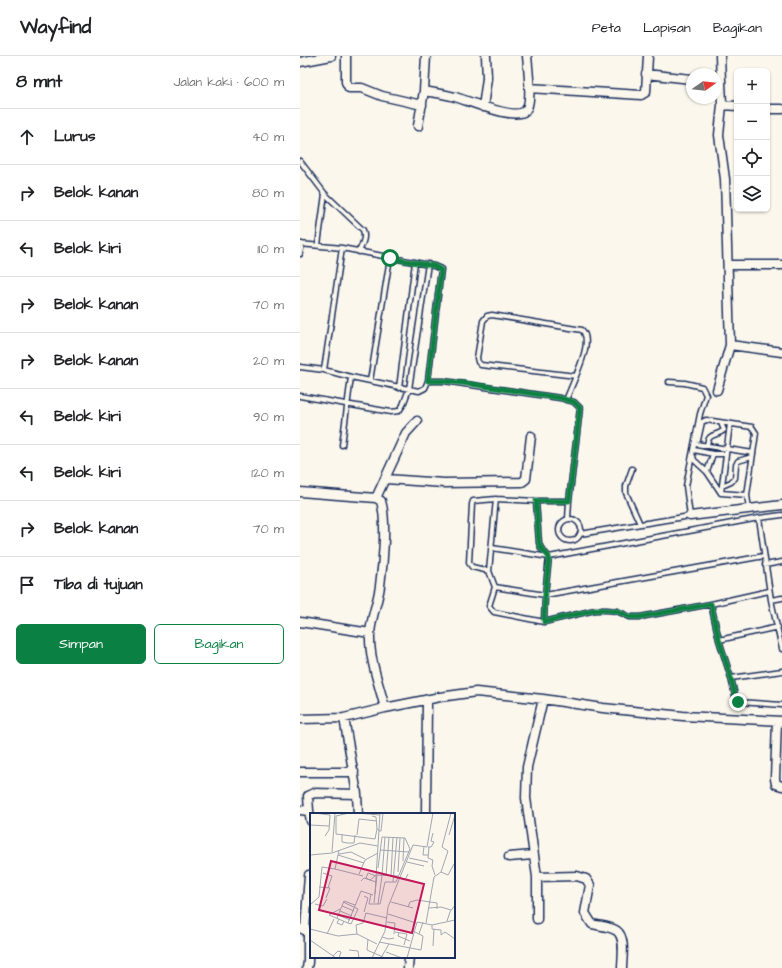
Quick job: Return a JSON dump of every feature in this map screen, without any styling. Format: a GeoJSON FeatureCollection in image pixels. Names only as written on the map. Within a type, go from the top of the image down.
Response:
{"type":"FeatureCollection","features":[{"type":"Feature","properties":{"kind":"street"},"geometry":{"type":"LineString","coordinates":[[300,62],[331,56]]}},
{"type":"Feature","properties":{"kind":"street"},"geometry":{"type":"LineString","coordinates":[[346,56],[346,82],[349,88],[362,88],[382,96],[422,104]]}},
{"type":"Feature","properties":{"kind":"street"},"geometry":{"type":"LineString","coordinates":[[418,126],[424,92],[426,56]]}},
{"type":"Feature","properties":{"kind":"street"},"geometry":{"type":"LineString","coordinates":[[484,106],[487,78],[486,56]]}},
{"type":"Feature","properties":{"kind":"street"},"geometry":{"type":"LineString","coordinates":[[424,92],[455,97],[503,113],[524,112],[528,107],[529,88],[527,56]]}},
{"type":"Feature","properties":{"kind":"street"},"geometry":{"type":"LineString","coordinates":[[529,88],[641,95],[646,92],[648,56]]}},
{"type":"Feature","properties":{"kind":"street"},"geometry":{"type":"LineString","coordinates":[[717,390],[730,345],[725,179],[719,135],[722,105],[720,56]]}},
{"type":"Feature","properties":{"kind":"street"},"geometry":{"type":"LineString","coordinates":[[646,74],[686,78]]}},
{"type":"Feature","properties":{"kind":"street"},"geometry":{"type":"LineString","coordinates":[[722,105],[734,106]]}},
{"type":"Feature","properties":{"kind":"street"},"geometry":{"type":"LineString","coordinates":[[770,109],[782,109]]}},
{"type":"Feature","properties":{"kind":"street"},"geometry":{"type":"LineString","coordinates":[[728,265],[782,265]]}},
{"type":"Feature","properties":{"kind":"street"},"geometry":{"type":"LineString","coordinates":[[730,345],[782,352]]}},
{"type":"Feature","properties":{"kind":"street"},"geometry":{"type":"LineString","coordinates":[[376,498],[406,433],[417,421]]}},
{"type":"Feature","properties":{"kind":"street"},"geometry":{"type":"LineString","coordinates":[[386,479],[444,483],[522,482],[526,479],[531,436]]}},
{"type":"Feature","properties":{"kind":"street"},"geometry":{"type":"LineString","coordinates":[[300,492],[376,498],[381,501],[384,535],[380,586],[370,633],[371,653],[385,708]]}},
{"type":"Feature","properties":{"kind":"street"},"geometry":{"type":"LineString","coordinates":[[690,516],[782,505]]}},
{"type":"Feature","properties":{"kind":"street"},"geometry":{"type":"LineString","coordinates":[[300,622],[370,633]]}},
{"type":"Feature","properties":{"kind":"street"},"geometry":{"type":"LineString","coordinates":[[300,719],[344,718],[440,697],[476,692],[543,699],[603,708],[683,716],[780,721],[775,779],[776,784],[782,786]]}},
{"type":"Feature","properties":{"kind":"street"},"geometry":{"type":"LineString","coordinates":[[537,919],[537,877],[526,798],[527,767],[543,699]]}},
{"type":"Feature","properties":{"kind":"street"},"geometry":{"type":"LineString","coordinates":[[426,813],[427,701]]}},
{"type":"Feature","properties":{"kind":"street"},"geometry":{"type":"LineString","coordinates":[[344,718],[354,772],[358,813]]}},
{"type":"Feature","properties":{"kind":"street"},"geometry":{"type":"LineString","coordinates":[[300,772],[354,772]]}},
{"type":"Feature","properties":{"kind":"street"},"geometry":{"type":"LineString","coordinates":[[310,816],[308,796],[311,794],[357,794]]}},
{"type":"Feature","properties":{"kind":"street"},"geometry":{"type":"LineString","coordinates":[[300,810],[309,811]]}},
{"type":"Feature","properties":{"kind":"street"},"geometry":{"type":"LineString","coordinates":[[509,857],[533,854]]}},
{"type":"Feature","properties":{"kind":"street"},"geometry":{"type":"LineString","coordinates":[[307,968],[308,934],[302,929],[309,875]]}},
{"type":"Feature","properties":{"kind":"street"},"geometry":{"type":"LineString","coordinates":[[537,877],[577,876],[586,879],[590,885],[585,914],[592,924],[610,928],[620,935],[622,941],[622,968]]}},
{"type":"Feature","properties":{"kind":"street"},"geometry":{"type":"LineString","coordinates":[[408,968],[409,958]]}},
{"type":"Feature","properties":{"kind":"lane"},"geometry":{"type":"LineString","coordinates":[[300,161],[325,194],[363,230],[365,234],[364,240],[359,252]]}},
{"type":"Feature","properties":{"kind":"lane"},"geometry":{"type":"LineString","coordinates":[[318,245],[325,194]]}},
{"type":"Feature","properties":{"kind":"lane"},"geometry":{"type":"LineString","coordinates":[[300,254],[301,244],[318,245],[428,264],[441,270],[428,381],[425,388],[418,391],[400,388],[324,370],[300,367]]}},
{"type":"Feature","properties":{"kind":"lane"},"geometry":{"type":"LineString","coordinates":[[324,370],[342,248]]}},
{"type":"Feature","properties":{"kind":"lane"},"geometry":{"type":"LineString","coordinates":[[370,381],[390,258]]}},
{"type":"Feature","properties":{"kind":"lane"},"geometry":{"type":"LineString","coordinates":[[400,388],[415,262]]}},
{"type":"Feature","properties":{"kind":"lane"},"geometry":{"type":"LineString","coordinates":[[300,396],[396,412],[399,411],[409,389],[428,264]]}},
{"type":"Feature","properties":{"kind":"lane"},"geometry":{"type":"LineString","coordinates":[[566,400],[576,376],[587,339],[586,334],[582,330],[492,315],[487,316],[483,321],[477,358],[481,365],[576,376]]}},
{"type":"Feature","properties":{"kind":"lane"},"geometry":{"type":"LineString","coordinates":[[342,445],[351,377]]}},
{"type":"Feature","properties":{"kind":"lane"},"geometry":{"type":"LineString","coordinates":[[428,381],[471,384],[574,402],[580,408],[568,519]]}},
{"type":"Feature","properties":{"kind":"lane"},"geometry":{"type":"LineString","coordinates":[[580,534],[580,526],[572,519],[562,522],[559,527],[561,537],[567,540],[573,540],[580,534],[690,516],[687,496],[687,481],[700,414],[706,395],[702,387],[685,383],[669,382]]}},
{"type":"Feature","properties":{"kind":"lane"},"geometry":{"type":"LineString","coordinates":[[721,493],[707,472],[692,458],[702,422],[704,421],[752,427],[754,429],[756,434],[747,495],[749,509]]}},
{"type":"Feature","properties":{"kind":"lane"},"geometry":{"type":"LineString","coordinates":[[707,446],[708,438],[724,430],[721,423]]}},
{"type":"Feature","properties":{"kind":"lane"},"geometry":{"type":"LineString","coordinates":[[721,493],[728,449],[730,424]]}},
{"type":"Feature","properties":{"kind":"lane"},"geometry":{"type":"LineString","coordinates":[[696,444],[753,455]]}},
{"type":"Feature","properties":{"kind":"lane"},"geometry":{"type":"LineString","coordinates":[[694,450],[713,454],[726,454]]}},
{"type":"Feature","properties":{"kind":"lane"},"geometry":{"type":"LineString","coordinates":[[707,472],[713,454]]}},
{"type":"Feature","properties":{"kind":"lane"},"geometry":{"type":"LineString","coordinates":[[722,486],[735,478],[736,465],[738,461],[753,455]]}},
{"type":"Feature","properties":{"kind":"lane"},"geometry":{"type":"LineString","coordinates":[[632,469],[626,486],[626,493],[640,524]]}},
{"type":"Feature","properties":{"kind":"lane"},"geometry":{"type":"LineString","coordinates":[[721,493],[747,495]]}},
{"type":"Feature","properties":{"kind":"lane"},"geometry":{"type":"LineString","coordinates":[[489,571],[472,567],[469,563],[473,502],[476,500],[496,499],[569,501]]}},
{"type":"Feature","properties":{"kind":"lane"},"geometry":{"type":"LineString","coordinates":[[496,499],[489,571],[494,587],[489,606],[494,612],[544,622],[595,610],[617,611],[630,617],[640,617],[711,604],[769,591]]}},
{"type":"Feature","properties":{"kind":"lane"},"geometry":{"type":"LineString","coordinates":[[536,501],[539,543],[541,548],[549,557],[544,622]]}},
{"type":"Feature","properties":{"kind":"lane"},"geometry":{"type":"LineString","coordinates":[[492,548],[549,557],[782,515]]}},
{"type":"Feature","properties":{"kind":"lane"},"geometry":{"type":"LineString","coordinates":[[759,518],[769,591],[782,649]]}},
{"type":"Feature","properties":{"kind":"lane"},"geometry":{"type":"LineString","coordinates":[[494,587],[545,595],[764,556]]}},
{"type":"Feature","properties":{"kind":"lane"},"geometry":{"type":"LineString","coordinates":[[765,565],[782,562]]}},
{"type":"Feature","properties":{"kind":"lane"},"geometry":{"type":"LineString","coordinates":[[771,600],[782,598]]}},
{"type":"Feature","properties":{"kind":"lane"},"geometry":{"type":"LineString","coordinates":[[711,604],[719,640],[737,702],[782,705]]}},
{"type":"Feature","properties":{"kind":"lane"},"geometry":{"type":"LineString","coordinates":[[719,640],[778,627]]}},
{"type":"Feature","properties":{"kind":"lane"},"geometry":{"type":"LineString","coordinates":[[731,678],[782,671]]}},
{"type":"Feature","properties":{"kind":"route"},"geometry":{"type":"LineString","coordinates":[[390,258],[434,266],[441,270],[428,381],[471,384],[560,398],[574,402],[580,408],[569,501],[536,501],[539,543],[541,548],[549,557],[544,622],[595,610],[617,611],[630,617],[640,617],[711,604],[719,640],[736,700],[738,702]]}}]}
